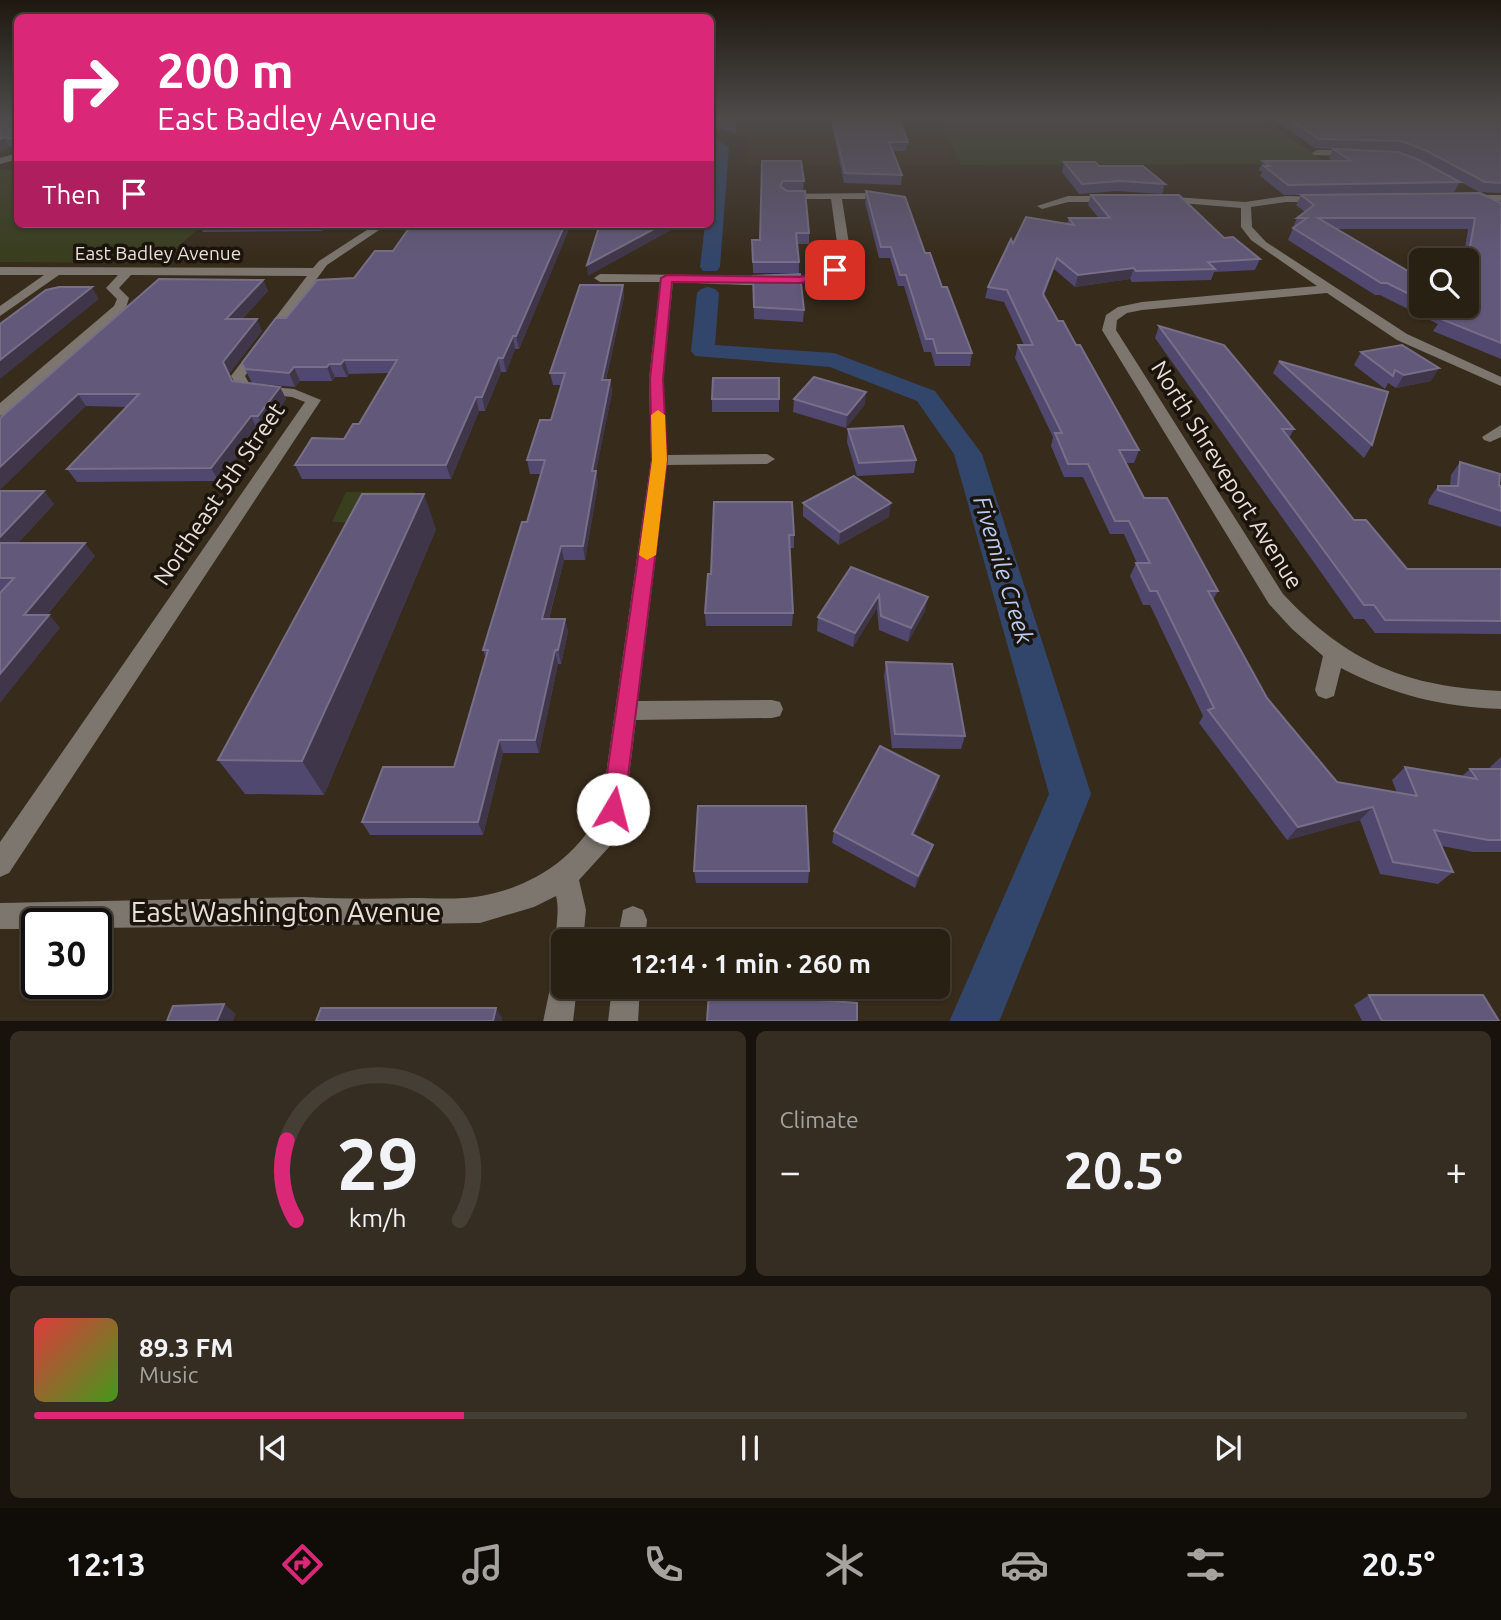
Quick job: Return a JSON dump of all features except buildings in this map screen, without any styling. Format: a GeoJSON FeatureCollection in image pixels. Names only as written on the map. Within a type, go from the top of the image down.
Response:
{"type":"FeatureCollection","features":[{"type":"Feature","properties":{"kind":"street"},"geometry":{"type":"LineString","coordinates":[[1464,191],[1501,212]]}},
{"type":"Feature","properties":{"kind":"street"},"geometry":{"type":"LineString","coordinates":[[787,196],[875,196]]}},
{"type":"Feature","properties":{"kind":"street"},"geometry":{"type":"LineString","coordinates":[[600,278],[801,280],[835,270],[845,257],[835,196]]}},
{"type":"Feature","properties":{"kind":"street"},"geometry":{"type":"LineString","coordinates":[[1151,199],[1245,205],[1330,198]]}},
{"type":"Feature","properties":{"kind":"street"},"geometry":{"type":"LineString","coordinates":[[1451,198],[1501,198]]}},
{"type":"Feature","properties":{"kind":"street"},"geometry":{"type":"LineString","coordinates":[[1042,206],[1068,199],[1123,199]]}},
{"type":"Feature","properties":{"kind":"street"},"geometry":{"type":"LineString","coordinates":[[1245,205],[1248,213],[1245,219],[1246,227],[1252,235],[1328,289],[1402,337],[1501,382]]}},
{"type":"Feature","properties":{"kind":"street","name":"Northeast 5th Street"},"geometry":{"type":"LineString","coordinates":[[0,864],[314,400],[294,393],[245,389],[238,376],[323,263],[377,228]]}},
{"type":"Feature","properties":{"kind":"street","name":"East Badley Avenue"},"geometry":{"type":"LineString","coordinates":[[0,271],[317,272]]}},
{"type":"Feature","properties":{"kind":"street"},"geometry":{"type":"LineString","coordinates":[[0,312],[55,272]]}},
{"type":"Feature","properties":{"kind":"street"},"geometry":{"type":"LineString","coordinates":[[0,411],[120,308],[123,298],[112,288],[127,272]]}},
{"type":"Feature","properties":{"kind":"street","name":"East Washington Avenue"},"geometry":{"type":"LineString","coordinates":[[0,916],[304,910],[343,913],[480,911],[534,894],[565,876],[601,837],[613,809],[659,460],[656,379],[667,278]]}},
{"type":"Feature","properties":{"kind":"street","name":"North Shreveport Avenue"},"geometry":{"type":"LineString","coordinates":[[1328,289],[1142,306],[1123,310],[1111,318],[1109,330],[1276,599],[1300,627],[1334,654]]}},
{"type":"Feature","properties":{"kind":"street"},"geometry":{"type":"LineString","coordinates":[[659,460],[767,459]]}},
{"type":"Feature","properties":{"kind":"street"},"geometry":{"type":"LineString","coordinates":[[1326,690],[1334,654],[1376,677],[1422,693],[1468,700],[1501,700]]}},
{"type":"Feature","properties":{"kind":"street"},"geometry":{"type":"LineString","coordinates":[[627,711],[772,709]]}},
{"type":"Feature","properties":{"kind":"street"},"geometry":{"type":"LineString","coordinates":[[565,876],[573,911],[571,929]]}},
{"type":"Feature","properties":{"kind":"street"},"geometry":{"type":"LineString","coordinates":[[558,1021],[561,999]]}},
{"type":"Feature","properties":{"kind":"street"},"geometry":{"type":"LineString","coordinates":[[623,1021],[625,999]]}},
{"type":"Feature","properties":{"kind":"shaded area"},"geometry":{"type":"Polygon","coordinates":[[[747,165],[961,165],[961,165],[747,165]]]}},
{"type":"Feature","properties":{"kind":"green space"},"geometry":{"type":"Polygon","coordinates":[[[0,170],[14,170],[14,228],[199,228],[159,263],[0,262],[0,170]]]}},
{"type":"Feature","properties":{"kind":"green space"},"geometry":{"type":"Polygon","coordinates":[[[346,492],[415,492],[403,523],[332,522],[346,492]]]}},
{"type":"Feature","properties":{"kind":"waterway","name":"Fivemile Creek"},"geometry":{"type":"LineString","coordinates":[[714,223],[719,165]]}},
{"type":"Feature","properties":{"kind":"waterway","name":"Fivemile Creek"},"geometry":{"type":"LineString","coordinates":[[710,267],[714,228]]}},
{"type":"Feature","properties":{"kind":"waterway","name":"Fivemile Creek"},"geometry":{"type":"LineString","coordinates":[[708,293],[703,351],[834,360],[926,396],[968,454],[1070,794],[974,1021]]}},
{"type":"Feature","properties":{"kind":"slow traffic"},"geometry":{"type":"LineString","coordinates":[[647,555],[659,460],[658,415]]}},
{"type":"Feature","properties":{"kind":"route"},"geometry":{"type":"LineString","coordinates":[[613,809],[659,460],[656,379],[667,278],[801,280],[835,270]]}}]}
